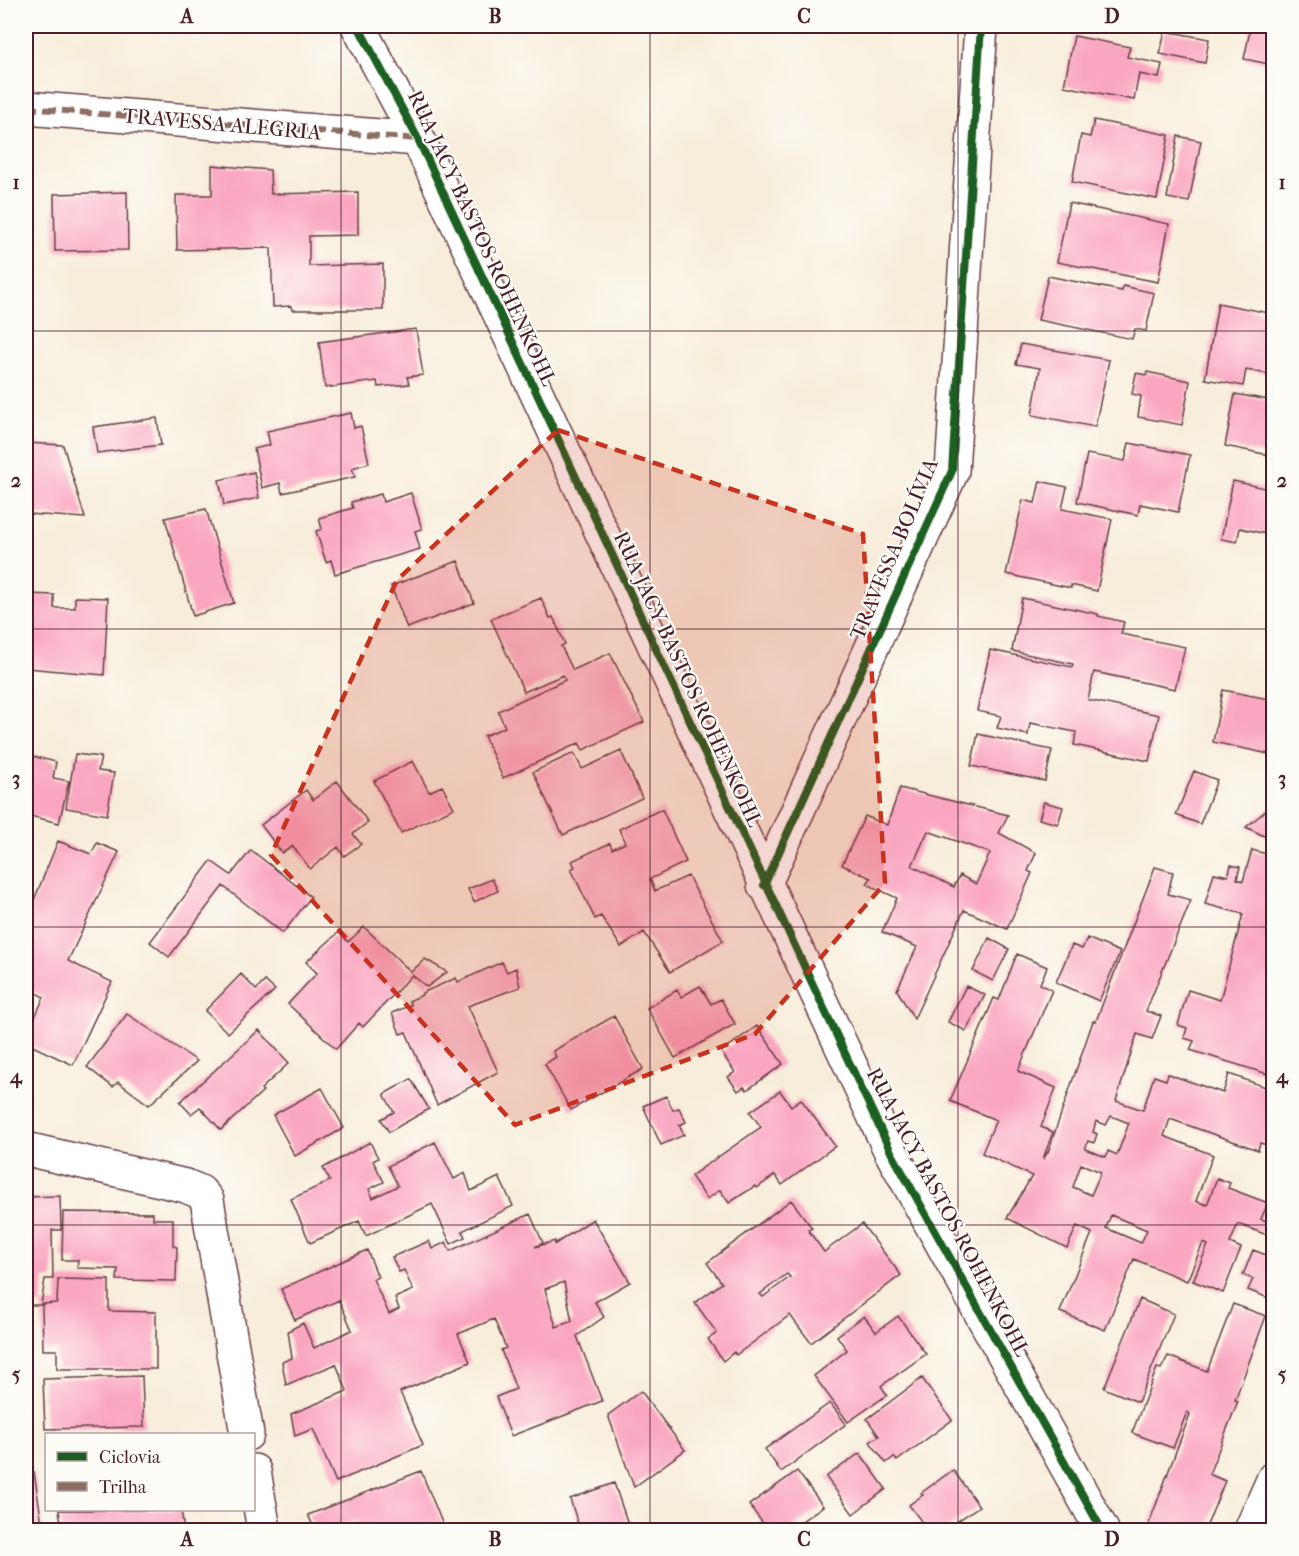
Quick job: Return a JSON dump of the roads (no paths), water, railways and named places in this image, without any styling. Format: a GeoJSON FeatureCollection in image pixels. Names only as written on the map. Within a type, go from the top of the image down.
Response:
{"type":"FeatureCollection","features":[{"type":"Feature","properties":{"kind":"street","name":"RUA JACY BASTOS ROHENKOHL"},"geometry":{"type":"LineString","coordinates":[[358,26],[418,139],[891,1152],[1102,1530]]}},
{"type":"Feature","properties":{"kind":"street","name":"TRAVESSA BOLÍVIA"},"geometry":{"type":"LineString","coordinates":[[765,885],[952,471],[981,26]]}},
{"type":"Feature","properties":{"kind":"street","name":"TRAVESSA ALEGRIA"},"geometry":{"type":"LineString","coordinates":[[26,108],[418,139]]}},
{"type":"Feature","properties":{"kind":"street"},"geometry":{"type":"LineString","coordinates":[[26,1149],[186,1186],[200,1192],[207,1200],[247,1433]]}},
{"type":"Feature","properties":{"kind":"street"},"geometry":{"type":"LineString","coordinates":[[255,1477],[264,1530]]}},
{"type":"Feature","properties":{"kind":"street"},"geometry":{"type":"LineString","coordinates":[[1251,1530],[1274,1478]]}}]}
